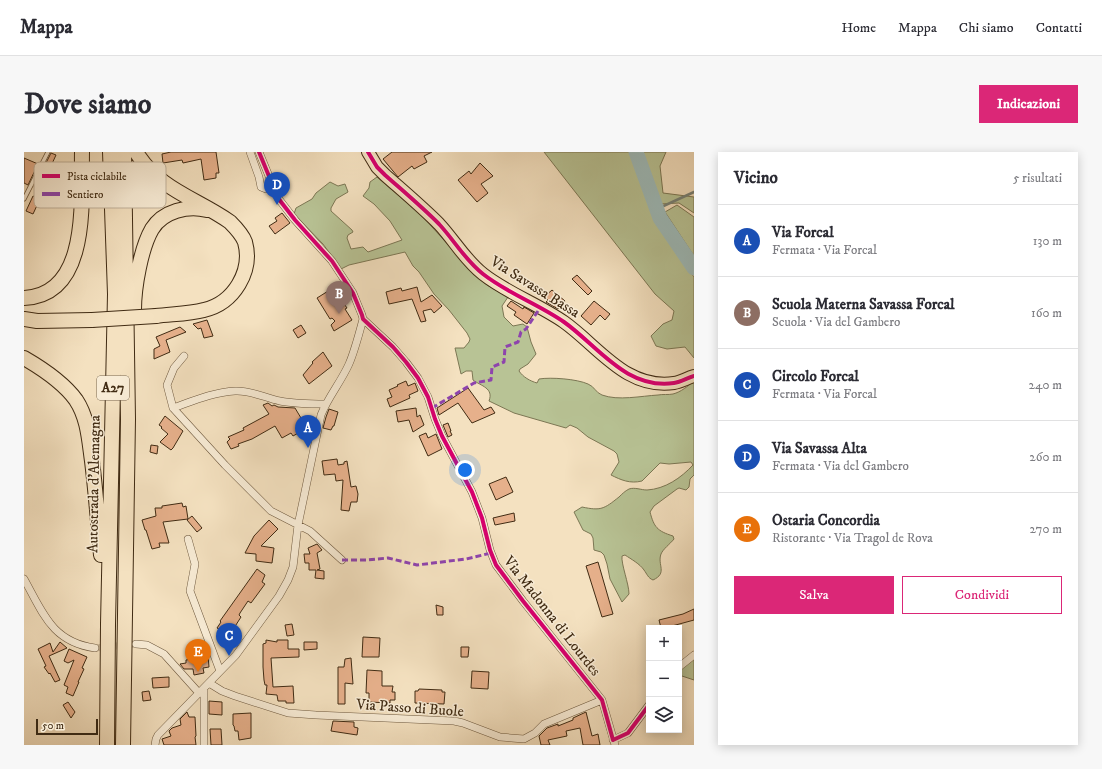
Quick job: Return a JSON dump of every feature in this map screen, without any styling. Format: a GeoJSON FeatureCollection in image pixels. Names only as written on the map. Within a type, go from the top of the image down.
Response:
{"type":"FeatureCollection","features":[{"type":"Feature","properties":{"kind":"highway"},"geometry":{"type":"LineString","coordinates":[[82,152],[82,162]]}},
{"type":"Feature","properties":{"kind":"highway","name":"Autostrada d'Alemagna"},"geometry":{"type":"LineString","coordinates":[[110,152],[110,162]]}},
{"type":"Feature","properties":{"kind":"highway","name":"A27"},"geometry":{"type":"LineString","coordinates":[[124,152],[124,162]]}},
{"type":"Feature","properties":{"kind":"highway","name":"A27"},"geometry":{"type":"LineString","coordinates":[[136,152],[143,162]]}},
{"type":"Feature","properties":{"kind":"highway","name":"A27"},"geometry":{"type":"LineString","coordinates":[[24,319],[37,321],[92,320],[156,316],[204,310],[222,302],[236,289],[243,278],[247,253],[244,240],[239,231],[230,222],[217,213],[166,184]]}},
{"type":"Feature","properties":{"kind":"highway"},"geometry":{"type":"LineString","coordinates":[[24,298],[46,292],[57,284],[67,273],[73,260],[80,228],[81,208]]}},
{"type":"Feature","properties":{"kind":"highway","name":"Autostrada d'Alemagna"},"geometry":{"type":"LineString","coordinates":[[107,745],[115,294],[112,208]]}},
{"type":"Feature","properties":{"kind":"highway","name":"A27"},"geometry":{"type":"LineString","coordinates":[[122,745],[128,419],[125,208]]}},
{"type":"Feature","properties":{"kind":"highway","name":"A27"},"geometry":{"type":"LineString","coordinates":[[128,419],[134,372],[134,306],[138,275],[150,234],[157,222],[173,212],[194,208],[217,213]]}},
{"type":"Feature","properties":{"kind":"highway","name":"A27"},"geometry":{"type":"LineString","coordinates":[[24,358],[50,374],[63,386],[76,400],[86,420],[95,489],[108,624]]}},
{"type":"Feature","properties":{"kind":"main road","name":"Via Savassa Bassa"},"geometry":{"type":"LineString","coordinates":[[368,152],[377,167],[440,225],[466,258],[477,269],[501,286],[564,323],[617,367],[636,377],[657,383],[674,383],[694,376]]}},
{"type":"Feature","properties":{"kind":"street"},"geometry":{"type":"LineString","coordinates":[[250,152],[259,177],[260,187],[266,189],[273,186]]}},
{"type":"Feature","properties":{"kind":"street"},"geometry":{"type":"LineString","coordinates":[[155,745],[158,735],[236,655],[279,596],[288,580],[293,567],[298,525],[321,415],[349,363],[363,319],[353,293],[332,262],[278,198],[259,152]]}},
{"type":"Feature","properties":{"kind":"street","name":"Via Madonna di Lourdes"},"geometry":{"type":"LineString","coordinates":[[363,319],[393,347],[418,378],[428,397],[442,436],[472,492],[482,518],[490,550],[496,565],[602,700],[614,743]]}},
{"type":"Feature","properties":{"kind":"street"},"geometry":{"type":"LineString","coordinates":[[184,356],[174,368],[167,385],[173,408],[225,465],[271,511],[310,531],[342,560]]}},
{"type":"Feature","properties":{"kind":"street"},"geometry":{"type":"LineString","coordinates":[[173,408],[195,400],[236,391],[257,394],[279,401],[301,404],[326,404]]}},
{"type":"Feature","properties":{"kind":"street"},"geometry":{"type":"LineString","coordinates":[[188,539],[195,564],[190,591],[220,671]]}},
{"type":"Feature","properties":{"kind":"street"},"geometry":{"type":"LineString","coordinates":[[24,579],[47,620],[55,630],[71,642],[81,646],[94,648]]}},
{"type":"Feature","properties":{"kind":"street","name":"Via Passo di Buole"},"geometry":{"type":"LineString","coordinates":[[136,644],[147,645],[164,654],[204,688],[222,691],[288,713],[454,721],[500,737],[524,739],[535,733],[544,724],[602,700]]}},
{"type":"Feature","properties":{"kind":"street"},"geometry":{"type":"LineString","coordinates":[[682,665],[694,655]]}},
{"type":"Feature","properties":{"kind":"street"},"geometry":{"type":"LineString","coordinates":[[204,688],[204,745]]}},
{"type":"Feature","properties":{"kind":"street"},"geometry":{"type":"LineString","coordinates":[[614,743],[628,733],[646,709]]}},
{"type":"Feature","properties":{"kind":"lane"},"geometry":{"type":"LineString","coordinates":[[43,162],[48,152]]}},
{"type":"Feature","properties":{"kind":"lane"},"geometry":{"type":"LineString","coordinates":[[24,198],[34,179]]}},
{"type":"Feature","properties":{"kind":"green space"},"geometry":{"type":"Polygon","coordinates":[[[544,152],[630,152],[658,225],[694,277],[694,358],[685,347],[667,349],[656,346],[651,336],[663,324],[672,320],[674,311],[655,294],[544,152]]]}},
{"type":"Feature","properties":{"kind":"green space"},"geometry":{"type":"Polygon","coordinates":[[[640,152],[666,152],[660,166],[663,193],[694,197],[694,213],[679,203],[660,204],[640,152]]]}},
{"type":"Feature","properties":{"kind":"green space"},"geometry":{"type":"Polygon","coordinates":[[[377,177],[420,214],[481,280],[508,297],[502,306],[504,317],[513,326],[523,324],[527,327],[536,354],[528,364],[519,371],[527,378],[537,383],[539,379],[544,378],[583,382],[590,385],[602,395],[615,398],[673,394],[687,387],[694,381],[694,475],[690,479],[689,487],[686,490],[679,488],[677,489],[654,506],[650,512],[657,528],[673,536],[674,539],[663,550],[660,558],[660,575],[653,580],[638,564],[625,555],[622,556],[629,594],[622,602],[610,579],[604,555],[601,552],[594,550],[593,538],[591,534],[583,530],[574,512],[582,507],[594,509],[602,508],[631,488],[647,490],[660,488],[678,478],[693,465],[691,462],[669,464],[660,463],[642,481],[638,482],[626,481],[611,475],[619,462],[617,454],[614,451],[570,425],[566,428],[514,413],[489,401],[490,393],[486,388],[473,380],[472,371],[466,371],[461,374],[455,348],[464,348],[470,339],[467,333],[434,294],[413,266],[405,252],[349,265],[341,269],[323,244],[294,214],[296,208],[312,199],[316,193],[330,182],[338,186],[345,184],[348,192],[336,199],[331,211],[352,230],[353,232],[348,235],[347,238],[351,249],[363,247],[368,252],[402,240],[390,221],[374,204],[363,196],[369,188],[370,182],[377,177]]]}},
{"type":"Feature","properties":{"kind":"green space"},"geometry":{"type":"Polygon","coordinates":[[[677,205],[694,217],[694,256],[665,212],[677,205]]]}},
{"type":"Feature","properties":{"kind":"green space"},"geometry":{"type":"Polygon","coordinates":[[[694,658],[694,680],[682,676],[682,668],[694,658]]]}},
{"type":"Feature","properties":{"kind":"building"},"geometry":{"type":"Polygon","coordinates":[[[171,152],[216,152],[219,173],[216,173],[216,178],[204,180],[201,159],[183,163],[182,160],[166,163],[163,162],[162,154],[171,152]]]}},
{"type":"Feature","properties":{"kind":"building"},"geometry":{"type":"Polygon","coordinates":[[[392,152],[432,152],[424,156],[427,162],[414,169],[412,166],[398,177],[383,159],[392,152]]]}},
{"type":"Feature","properties":{"kind":"building"},"geometry":{"type":"Polygon","coordinates":[[[51,153],[56,155],[53,162],[46,162],[51,153]]]}},
{"type":"Feature","properties":{"kind":"building"},"geometry":{"type":"Polygon","coordinates":[[[24,158],[34,162],[34,172],[28,185],[24,183],[24,158]]]}},
{"type":"Feature","properties":{"kind":"building"},"geometry":{"type":"Polygon","coordinates":[[[480,163],[493,176],[481,184],[488,193],[477,202],[458,180],[469,171],[471,174],[480,163]]]}},
{"type":"Feature","properties":{"kind":"building"},"geometry":{"type":"Polygon","coordinates":[[[34,196],[34,208],[36,208],[33,214],[26,211],[34,196]]]}},
{"type":"Feature","properties":{"kind":"building"},"geometry":{"type":"Polygon","coordinates":[[[282,213],[290,223],[275,234],[269,226],[277,221],[275,218],[282,213]]]}},
{"type":"Feature","properties":{"kind":"building"},"geometry":{"type":"Polygon","coordinates":[[[577,275],[592,291],[588,295],[572,279],[577,275]]]}},
{"type":"Feature","properties":{"kind":"building"},"geometry":{"type":"Polygon","coordinates":[[[417,287],[421,302],[432,295],[442,306],[434,313],[431,309],[423,311],[426,321],[421,322],[412,299],[389,304],[386,292],[401,288],[402,291],[417,287]]]}},
{"type":"Feature","properties":{"kind":"building"},"geometry":{"type":"Polygon","coordinates":[[[333,288],[347,308],[345,309],[352,320],[334,331],[331,325],[335,321],[332,318],[330,319],[317,298],[333,288]]]}},
{"type":"Feature","properties":{"kind":"building"},"geometry":{"type":"Polygon","coordinates":[[[552,290],[565,301],[558,309],[546,302],[548,300],[544,297],[552,290]]]}},
{"type":"Feature","properties":{"kind":"building"},"geometry":{"type":"Polygon","coordinates":[[[511,301],[523,309],[524,307],[534,313],[527,324],[514,315],[516,312],[507,306],[511,301]]]}},
{"type":"Feature","properties":{"kind":"building"},"geometry":{"type":"Polygon","coordinates":[[[594,301],[610,314],[605,320],[600,315],[591,325],[581,316],[594,301]]]}},
{"type":"Feature","properties":{"kind":"building"},"geometry":{"type":"Polygon","coordinates":[[[207,320],[213,336],[204,338],[201,328],[198,329],[193,324],[207,320]]]}},
{"type":"Feature","properties":{"kind":"building"},"geometry":{"type":"Polygon","coordinates":[[[301,325],[306,333],[298,338],[293,330],[301,325]]]}},
{"type":"Feature","properties":{"kind":"building"},"geometry":{"type":"Polygon","coordinates":[[[180,327],[186,332],[166,340],[170,352],[154,359],[154,349],[160,346],[156,337],[180,327]]]}},
{"type":"Feature","properties":{"kind":"building"},"geometry":{"type":"Polygon","coordinates":[[[323,352],[332,366],[309,384],[303,375],[313,363],[312,362],[323,352]]]}},
{"type":"Feature","properties":{"kind":"building"},"geometry":{"type":"Polygon","coordinates":[[[406,381],[408,386],[415,383],[418,391],[409,395],[410,398],[390,407],[387,399],[392,397],[389,390],[406,381]]]}},
{"type":"Feature","properties":{"kind":"building"},"geometry":{"type":"Polygon","coordinates":[[[468,388],[484,410],[491,407],[495,413],[472,423],[458,403],[439,415],[437,408],[468,388]]]}},
{"type":"Feature","properties":{"kind":"building"},"geometry":{"type":"Polygon","coordinates":[[[268,403],[272,406],[295,408],[307,428],[293,436],[291,433],[282,438],[275,426],[231,449],[227,442],[230,439],[228,437],[244,430],[243,428],[269,414],[263,405],[268,403]]]}},
{"type":"Feature","properties":{"kind":"building"},"geometry":{"type":"Polygon","coordinates":[[[416,408],[417,417],[420,415],[424,425],[413,432],[409,420],[398,422],[396,411],[416,408]]]}},
{"type":"Feature","properties":{"kind":"building"},"geometry":{"type":"Polygon","coordinates":[[[329,409],[338,412],[334,426],[331,430],[323,428],[329,409]]]}},
{"type":"Feature","properties":{"kind":"building"},"geometry":{"type":"Polygon","coordinates":[[[165,416],[183,431],[171,450],[160,442],[168,434],[159,425],[165,416]]]}},
{"type":"Feature","properties":{"kind":"building"},"geometry":{"type":"Polygon","coordinates":[[[448,423],[452,435],[448,437],[443,425],[448,423]]]}},
{"type":"Feature","properties":{"kind":"building"},"geometry":{"type":"Polygon","coordinates":[[[426,433],[428,438],[436,434],[442,449],[428,456],[419,436],[426,433]]]}},
{"type":"Feature","properties":{"kind":"building"},"geometry":{"type":"Polygon","coordinates":[[[151,445],[158,446],[157,454],[150,452],[151,445]]]}},
{"type":"Feature","properties":{"kind":"building"},"geometry":{"type":"Polygon","coordinates":[[[337,459],[338,465],[344,464],[344,462],[347,461],[351,487],[356,486],[358,494],[357,502],[351,502],[349,511],[341,510],[343,480],[336,481],[335,474],[324,475],[322,461],[337,459]]]}},
{"type":"Feature","properties":{"kind":"building"},"geometry":{"type":"Polygon","coordinates":[[[506,477],[513,492],[496,500],[489,484],[506,477]]]}},
{"type":"Feature","properties":{"kind":"building"},"geometry":{"type":"Polygon","coordinates":[[[182,503],[183,507],[186,506],[188,519],[163,522],[169,543],[159,543],[160,547],[152,549],[142,520],[156,516],[155,508],[162,508],[162,506],[182,503]]]}},
{"type":"Feature","properties":{"kind":"building"},"geometry":{"type":"Polygon","coordinates":[[[514,513],[515,521],[495,525],[493,518],[514,513]]]}},
{"type":"Feature","properties":{"kind":"building"},"geometry":{"type":"Polygon","coordinates":[[[192,516],[202,528],[197,532],[187,520],[192,516]]]}},
{"type":"Feature","properties":{"kind":"building"},"geometry":{"type":"Polygon","coordinates":[[[269,520],[278,529],[261,546],[274,548],[272,563],[256,561],[256,554],[245,553],[254,536],[269,520]]]}},
{"type":"Feature","properties":{"kind":"building"},"geometry":{"type":"Polygon","coordinates":[[[317,544],[322,550],[317,553],[320,569],[317,570],[324,571],[324,579],[315,578],[316,570],[309,570],[309,563],[305,563],[304,554],[310,554],[308,548],[317,544]]]}},
{"type":"Feature","properties":{"kind":"building"},"geometry":{"type":"Polygon","coordinates":[[[598,562],[613,614],[602,617],[586,566],[598,562]]]}},
{"type":"Feature","properties":{"kind":"building"},"geometry":{"type":"Polygon","coordinates":[[[257,569],[265,575],[262,582],[265,584],[251,603],[248,601],[240,613],[239,615],[241,617],[234,628],[231,626],[229,628],[228,627],[224,632],[217,628],[221,622],[220,621],[257,569]]]}},
{"type":"Feature","properties":{"kind":"building"},"geometry":{"type":"Polygon","coordinates":[[[436,605],[443,607],[443,615],[437,615],[436,605]]]}},
{"type":"Feature","properties":{"kind":"building"},"geometry":{"type":"Polygon","coordinates":[[[694,609],[694,620],[676,625],[660,625],[659,620],[683,614],[694,609]]]}},
{"type":"Feature","properties":{"kind":"building"},"geometry":{"type":"Polygon","coordinates":[[[292,624],[294,635],[287,636],[285,625],[292,624]]]}},
{"type":"Feature","properties":{"kind":"building"},"geometry":{"type":"Polygon","coordinates":[[[363,637],[380,638],[379,657],[362,657],[363,637]]]}},
{"type":"Feature","properties":{"kind":"building"},"geometry":{"type":"Polygon","coordinates":[[[266,640],[277,642],[277,640],[288,640],[288,649],[299,649],[299,657],[271,658],[273,687],[293,686],[294,703],[278,701],[277,695],[266,694],[267,685],[265,685],[264,680],[263,644],[266,643],[266,640]]]}},
{"type":"Feature","properties":{"kind":"building"},"geometry":{"type":"Polygon","coordinates":[[[60,642],[67,648],[49,656],[60,680],[55,682],[50,673],[49,674],[44,667],[46,666],[38,649],[50,643],[53,652],[60,642]]]}},
{"type":"Feature","properties":{"kind":"building"},"geometry":{"type":"Polygon","coordinates":[[[304,642],[317,642],[317,649],[304,650],[304,642]]]}},
{"type":"Feature","properties":{"kind":"building"},"geometry":{"type":"Polygon","coordinates":[[[461,647],[469,647],[468,657],[461,657],[461,647]]]}},
{"type":"Feature","properties":{"kind":"building"},"geometry":{"type":"Polygon","coordinates":[[[69,649],[87,657],[82,668],[84,669],[73,696],[66,693],[68,687],[64,685],[74,660],[68,663],[64,661],[69,649]]]}},
{"type":"Feature","properties":{"kind":"building"},"geometry":{"type":"Polygon","coordinates":[[[208,656],[209,667],[203,668],[204,673],[194,675],[193,669],[184,669],[180,664],[186,663],[186,660],[208,656]]]}},
{"type":"Feature","properties":{"kind":"building"},"geometry":{"type":"Polygon","coordinates":[[[351,658],[353,684],[345,683],[345,704],[338,704],[338,667],[344,667],[345,659],[351,658]]]}},
{"type":"Feature","properties":{"kind":"building"},"geometry":{"type":"Polygon","coordinates":[[[367,670],[382,671],[382,686],[393,686],[392,692],[395,692],[395,700],[390,700],[390,703],[369,702],[369,693],[366,693],[367,670]]]}},
{"type":"Feature","properties":{"kind":"building"},"geometry":{"type":"Polygon","coordinates":[[[472,671],[489,672],[488,689],[471,688],[472,671]]]}},
{"type":"Feature","properties":{"kind":"building"},"geometry":{"type":"Polygon","coordinates":[[[169,677],[169,687],[153,688],[152,678],[169,677]]]}},
{"type":"Feature","properties":{"kind":"building"},"geometry":{"type":"Polygon","coordinates":[[[419,689],[442,690],[442,692],[445,692],[444,704],[415,703],[415,691],[418,691],[419,689]]]}},
{"type":"Feature","properties":{"kind":"building"},"geometry":{"type":"Polygon","coordinates":[[[149,691],[151,700],[143,701],[142,692],[149,691]]]}},
{"type":"Feature","properties":{"kind":"building"},"geometry":{"type":"Polygon","coordinates":[[[209,701],[222,702],[222,715],[209,714],[209,701]]]}},
{"type":"Feature","properties":{"kind":"building"},"geometry":{"type":"Polygon","coordinates":[[[68,702],[75,712],[71,718],[63,705],[68,702]]]}},
{"type":"Feature","properties":{"kind":"building"},"geometry":{"type":"Polygon","coordinates":[[[187,712],[189,717],[195,717],[196,745],[164,745],[162,739],[171,736],[169,731],[172,728],[181,725],[180,719],[187,712]]]}},
{"type":"Feature","properties":{"kind":"building"},"geometry":{"type":"Polygon","coordinates":[[[586,712],[592,736],[598,734],[600,745],[583,745],[580,728],[566,731],[567,736],[548,740],[550,745],[541,745],[539,736],[547,728],[558,724],[558,726],[573,720],[573,718],[586,712]]]}},
{"type":"Feature","properties":{"kind":"building"},"geometry":{"type":"Polygon","coordinates":[[[251,713],[251,738],[239,740],[238,731],[235,731],[233,725],[233,714],[251,713]]]}},
{"type":"Feature","properties":{"kind":"building"},"geometry":{"type":"Polygon","coordinates":[[[333,721],[354,722],[354,727],[358,728],[357,735],[331,731],[333,721]]]}},
{"type":"Feature","properties":{"kind":"building"},"geometry":{"type":"Polygon","coordinates":[[[210,729],[221,729],[222,745],[211,745],[210,729]]]}},
{"type":"Feature","properties":{"kind":"waterway"},"geometry":{"type":"LineString","coordinates":[[636,152],[660,218],[694,268]]}},
{"type":"Feature","properties":{"kind":"waterway"},"geometry":{"type":"LineString","coordinates":[[657,209],[694,192]]}},
{"type":"Feature","properties":{"kind":"tunnel"},"geometry":{"type":"LineString","coordinates":[[95,648],[136,644]]}},
{"type":"Feature","properties":{"kind":"marked path"},"geometry":{"type":"LineString","coordinates":[[432,408],[474,383],[491,380],[492,367],[504,362],[505,347],[518,342],[521,332],[526,329],[540,308]]}},
{"type":"Feature","properties":{"kind":"marked path"},"geometry":{"type":"LineString","coordinates":[[342,560],[388,558],[417,565],[466,559],[491,553]]}},
{"type":"Feature","properties":{"kind":"cycle path"},"geometry":{"type":"LineString","coordinates":[[259,152],[278,198],[295,220],[332,261],[353,293],[363,319],[393,347],[418,378],[428,397],[442,436],[472,492],[482,518],[490,550],[496,565],[602,700],[613,740],[628,733],[646,709]]}},
{"type":"Feature","properties":{"kind":"cycle path"},"geometry":{"type":"LineString","coordinates":[[368,152],[377,167],[439,224],[471,263],[492,281],[564,322],[614,364],[641,380],[657,383],[674,383],[694,376]]}},
{"type":"Feature","properties":{"kind":"place","name":"Via Savassa Alta"},"geometry":{"type":"Point","coordinates":[277,205]}},
{"type":"Feature","properties":{"kind":"place","name":"Scuola Materna Savassa Forcal"},"geometry":{"type":"Point","coordinates":[339,314]}},
{"type":"Feature","properties":{"kind":"place","name":"Via Forcal"},"geometry":{"type":"Point","coordinates":[308,448]}},
{"type":"Feature","properties":{"kind":"place","name":"Circolo Forcal"},"geometry":{"type":"Point","coordinates":[229,656]}},
{"type":"Feature","properties":{"kind":"place","name":"Ostaria Concordia"},"geometry":{"type":"Point","coordinates":[198,672]}}]}
